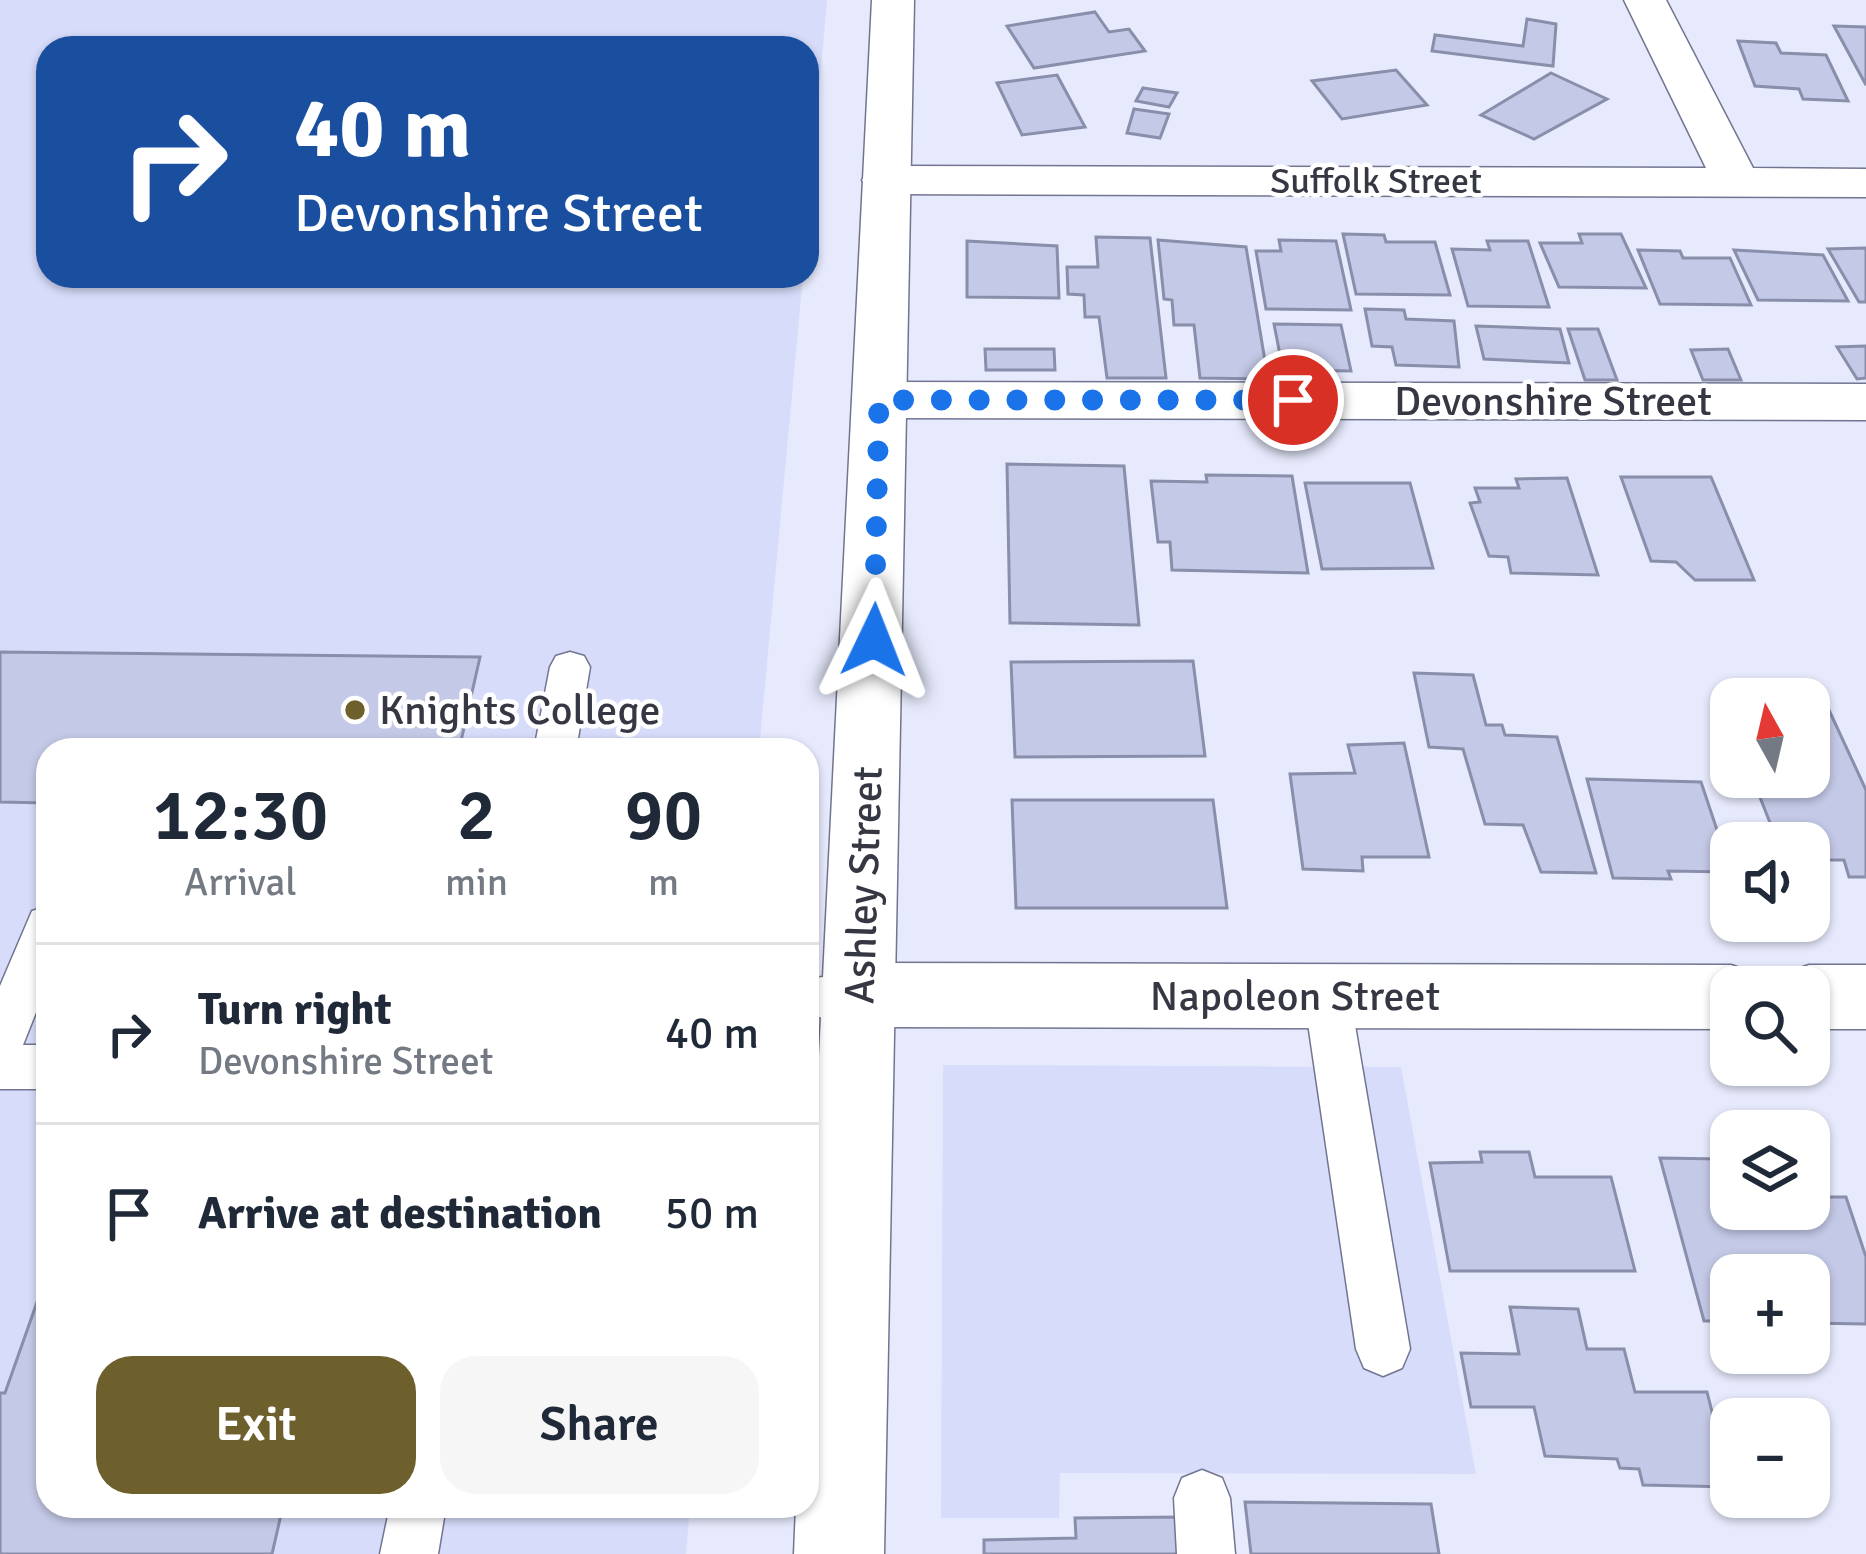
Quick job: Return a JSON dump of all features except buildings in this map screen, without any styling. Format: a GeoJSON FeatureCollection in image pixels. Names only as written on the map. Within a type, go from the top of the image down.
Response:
{"type":"FeatureCollection","features":[{"type":"Feature","properties":{"kind":"street","name":"Ashley Street"},"geometry":{"type":"LineString","coordinates":[[839,1554],[846,1390],[833,997],[879,400],[893,0]]}},
{"type":"Feature","properties":{"kind":"street"},"geometry":{"type":"LineString","coordinates":[[1645,0],[1737,182]]}},
{"type":"Feature","properties":{"kind":"street","name":"Suffolk Street"},"geometry":{"type":"LineString","coordinates":[[886,180],[1866,183]]}},
{"type":"Feature","properties":{"kind":"street","name":"Devonshire Street"},"geometry":{"type":"LineString","coordinates":[[879,400],[1866,401]]}},
{"type":"Feature","properties":{"kind":"street","name":"Napoleon Street"},"geometry":{"type":"LineString","coordinates":[[833,997],[1710,997]]}},
{"type":"Feature","properties":{"kind":"street"},"geometry":{"type":"LineString","coordinates":[[1830,998],[1866,998]]}},
{"type":"Feature","properties":{"kind":"lane"},"geometry":{"type":"LineString","coordinates":[[557,738],[570,667]]}},
{"type":"Feature","properties":{"kind":"lane"},"geometry":{"type":"LineString","coordinates":[[0,1043],[36,954]]}},
{"type":"Feature","properties":{"kind":"lane"},"geometry":{"type":"LineString","coordinates":[[1328,996],[1383,1349]]}},
{"type":"Feature","properties":{"kind":"lane"},"geometry":{"type":"LineString","coordinates":[[0,1066],[36,1067]]}},
{"type":"Feature","properties":{"kind":"lane"},"geometry":{"type":"LineString","coordinates":[[819,1338],[846,1390]]}},
{"type":"Feature","properties":{"kind":"lane"},"geometry":{"type":"LineString","coordinates":[[1202,1498],[1206,1554]]}},
{"type":"Feature","properties":{"kind":"lane"},"geometry":{"type":"LineString","coordinates":[[410,1554],[416,1518]]}},
{"type":"Feature","properties":{"kind":"shaded area"},"geometry":{"type":"Polygon","coordinates":[[[0,0],[827,0],[819,91],[819,36],[36,36],[36,288],[802,288],[760,738],[36,738],[36,1518],[689,1518],[686,1554],[0,1554],[0,0]]]}},
{"type":"Feature","properties":{"kind":"shaded area"},"geometry":{"type":"Polygon","coordinates":[[[943,1065],[1401,1067],[1476,1474],[1060,1473],[1059,1518],[941,1518],[943,1065]]]}},
{"type":"Feature","properties":{"kind":"place","name":"Knights College"},"geometry":{"type":"Point","coordinates":[355,710]}},
{"type":"Feature","properties":{"kind":"route"},"geometry":{"type":"LineString","coordinates":[[874,640],[879,400],[1293,400]]}}]}
